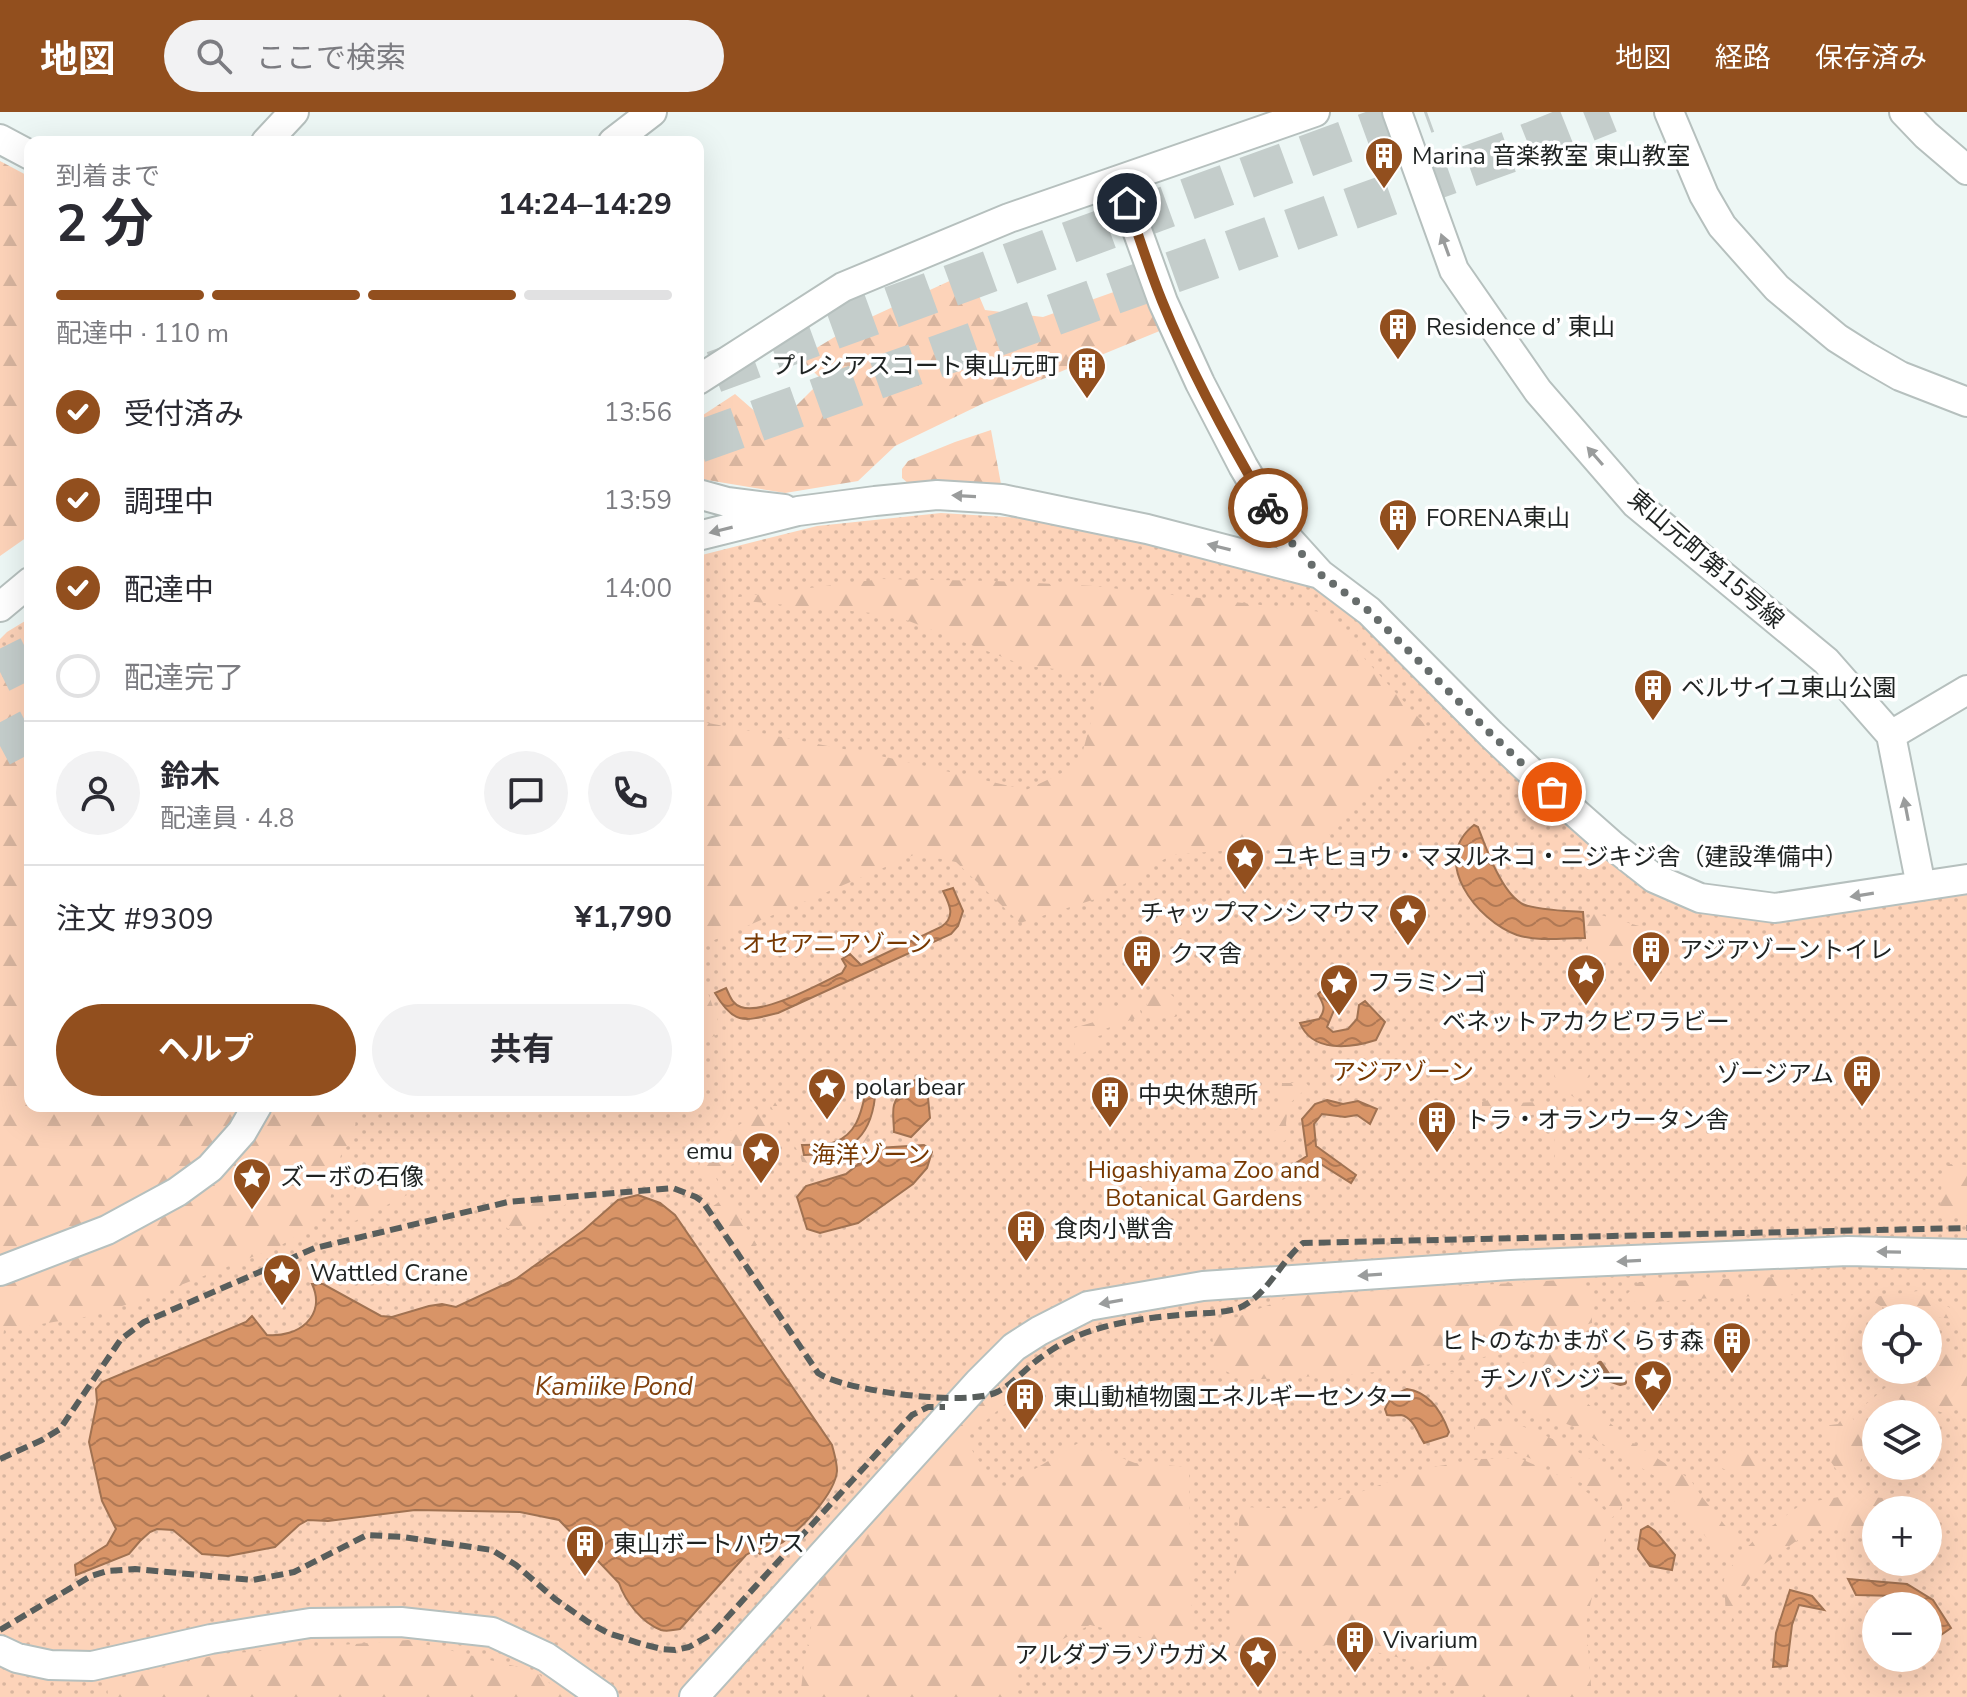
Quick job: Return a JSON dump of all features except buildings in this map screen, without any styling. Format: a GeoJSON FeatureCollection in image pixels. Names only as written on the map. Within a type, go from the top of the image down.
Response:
{"type":"FeatureCollection","features":[{"type":"Feature","properties":{"kind":"street"},"geometry":{"type":"LineString","coordinates":[[272,136],[294,112]]}},
{"type":"Feature","properties":{"kind":"street"},"geometry":{"type":"LineString","coordinates":[[704,376],[843,287],[1009,218],[1315,112]]}},
{"type":"Feature","properties":{"kind":"street","name":"東山元町第15号線"},"geometry":{"type":"LineString","coordinates":[[1397,112],[1454,270],[1538,391],[1636,504],[1826,661],[1891,735]]}},
{"type":"Feature","properties":{"kind":"street"},"geometry":{"type":"LineString","coordinates":[[1669,112],[1704,195],[1722,226],[1777,288],[1837,338],[1867,357],[1900,376],[1967,402]]}},
{"type":"Feature","properties":{"kind":"street"},"geometry":{"type":"LineString","coordinates":[[1904,112],[1967,170]]}},
{"type":"Feature","properties":{"kind":"street"},"geometry":{"type":"LineString","coordinates":[[620,136],[645,114]]}},
{"type":"Feature","properties":{"kind":"street"},"geometry":{"type":"LineString","coordinates":[[0,139],[24,152]]}},
{"type":"Feature","properties":{"kind":"street"},"geometry":{"type":"LineString","coordinates":[[1119,180],[1163,302],[1200,383],[1282,532],[1320,574],[1369,611],[1552,792],[1612,845],[1654,878],[1700,898],[1775,908],[1967,879]]}},
{"type":"Feature","properties":{"kind":"street"},"geometry":{"type":"LineString","coordinates":[[704,534],[798,511],[937,495],[1002,499],[1147,529],[1320,574]]}},
{"type":"Feature","properties":{"kind":"street"},"geometry":{"type":"LineString","coordinates":[[704,496],[727,502],[798,511]]}},
{"type":"Feature","properties":{"kind":"street"},"geometry":{"type":"LineString","coordinates":[[0,607],[24,587]]}},
{"type":"Feature","properties":{"kind":"street"},"geometry":{"type":"LineString","coordinates":[[1921,886],[1891,735],[1967,690]]}},
{"type":"Feature","properties":{"kind":"street"},"geometry":{"type":"LineString","coordinates":[[0,1271],[107,1230],[177,1192],[210,1168],[242,1132],[254,1112]]}},
{"type":"Feature","properties":{"kind":"street"},"geometry":{"type":"LineString","coordinates":[[694,1697],[1014,1347],[1088,1306],[1203,1286],[1510,1265],[1848,1251],[1967,1254]]}},
{"type":"Feature","properties":{"kind":"street"},"geometry":{"type":"LineString","coordinates":[[0,1650],[17,1658],[50,1665],[92,1666],[211,1639],[310,1623],[401,1622],[492,1632],[546,1657],[603,1697]]}},
{"type":"Feature","properties":{"kind":"green space"},"geometry":{"type":"Polygon","coordinates":[[[0,161],[24,174],[24,539],[0,556],[0,161]]]}},
{"type":"Feature","properties":{"kind":"green space"},"geometry":{"type":"Polygon","coordinates":[[[969,272],[985,310],[1043,317],[1142,282],[1162,330],[982,404],[895,446],[858,481],[785,493],[704,480],[704,414],[735,394],[774,428],[822,380],[800,358],[856,324],[969,272]]]}},
{"type":"Feature","properties":{"kind":"green space"},"geometry":{"type":"Polygon","coordinates":[[[991,430],[1001,484],[909,484],[902,478],[902,469],[908,461],[991,430]]]}},
{"type":"Feature","properties":{"kind":"green space","name":"Higashiyama Zoo and Botanical Gardens"},"geometry":{"type":"Polygon","coordinates":[[[941,513],[1020,518],[1211,550],[1341,595],[1595,850],[1645,887],[1685,905],[1967,891],[1967,1697],[0,1697],[0,639],[7,632],[24,622],[24,1112],[704,1112],[704,554],[817,526],[941,513]]]}},
{"type":"Feature","properties":{"kind":"green space"},"geometry":{"type":"Polygon","coordinates":[[[881,579],[995,581],[1093,586],[1322,612],[1428,728],[1413,751],[1366,794],[1335,831],[1316,843],[1171,855],[1105,896],[1020,923],[956,862],[916,854],[704,944],[704,722],[890,758],[1026,790],[1079,765],[1104,674],[1026,666],[893,615],[723,599],[881,579]]]}},
{"type":"Feature","properties":{"kind":"green space"},"geometry":{"type":"Polygon","coordinates":[[[24,658],[24,1112],[354,1112],[356,1131],[341,1155],[328,1207],[307,1230],[278,1247],[150,1297],[91,1316],[4,1330],[0,1359],[0,679],[24,658]]]}},
{"type":"Feature","properties":{"kind":"green space"},"geometry":{"type":"Polygon","coordinates":[[[1594,913],[1657,929],[1655,957],[1588,964],[1587,919],[1594,913]]]}},
{"type":"Feature","properties":{"kind":"green space"},"geometry":{"type":"Polygon","coordinates":[[[704,982],[722,1032],[704,1041],[704,982]]]}},
{"type":"Feature","properties":{"kind":"green space"},"geometry":{"type":"Polygon","coordinates":[[[1164,989],[1175,998],[1182,1014],[1150,1017],[1144,996],[1164,989]]]}},
{"type":"Feature","properties":{"kind":"green space"},"geometry":{"type":"Polygon","coordinates":[[[1136,999],[1142,1016],[1102,1030],[1103,1035],[1098,1036],[1099,1045],[1075,1057],[1074,1028],[1097,1021],[1095,1013],[1136,999]]]}},
{"type":"Feature","properties":{"kind":"green space"},"geometry":{"type":"Polygon","coordinates":[[[1583,1069],[1590,1073],[1575,1098],[1558,1086],[1553,1070],[1583,1069]]]}},
{"type":"Feature","properties":{"kind":"green space"},"geometry":{"type":"Polygon","coordinates":[[[1282,1083],[1306,1083],[1309,1086],[1288,1105],[1287,1139],[1277,1146],[1271,1143],[1268,1135],[1279,1128],[1282,1083]]]}},
{"type":"Feature","properties":{"kind":"green space"},"geometry":{"type":"Polygon","coordinates":[[[768,1091],[791,1130],[800,1155],[764,1095],[768,1091]]]}},
{"type":"Feature","properties":{"kind":"green space"},"geometry":{"type":"Polygon","coordinates":[[[875,1093],[882,1094],[876,1124],[859,1147],[833,1161],[802,1162],[800,1155],[846,1148],[875,1093]]]}},
{"type":"Feature","properties":{"kind":"green space"},"geometry":{"type":"Polygon","coordinates":[[[1482,1102],[1540,1102],[1560,1118],[1559,1147],[1562,1158],[1555,1158],[1551,1121],[1541,1113],[1519,1120],[1511,1112],[1490,1106],[1470,1118],[1472,1109],[1477,1111],[1482,1107],[1482,1102]]]}},
{"type":"Feature","properties":{"kind":"green space"},"geometry":{"type":"Polygon","coordinates":[[[755,1108],[775,1139],[714,1175],[757,1245],[742,1254],[712,1207],[720,1201],[699,1166],[705,1148],[745,1121],[743,1115],[755,1108]]]}},
{"type":"Feature","properties":{"kind":"green space"},"geometry":{"type":"Polygon","coordinates":[[[1949,1164],[1967,1165],[1967,1216],[1940,1216],[1942,1173],[1949,1164]]]}},
{"type":"Feature","properties":{"kind":"green space"},"geometry":{"type":"Polygon","coordinates":[[[406,1185],[411,1193],[355,1221],[348,1219],[354,1192],[357,1186],[406,1185]]]}},
{"type":"Feature","properties":{"kind":"green space"},"geometry":{"type":"Polygon","coordinates":[[[520,1192],[564,1192],[572,1201],[533,1223],[508,1229],[499,1216],[499,1200],[520,1192]]]}},
{"type":"Feature","properties":{"kind":"green space"},"geometry":{"type":"Polygon","coordinates":[[[1782,1277],[1795,1295],[1637,1303],[1625,1296],[1639,1282],[1782,1277]]]}},
{"type":"Feature","properties":{"kind":"green space"},"geometry":{"type":"Polygon","coordinates":[[[1580,1279],[1592,1292],[1592,1323],[1498,1355],[1360,1374],[1243,1380],[1216,1366],[1211,1327],[1292,1296],[1580,1279]]]}},
{"type":"Feature","properties":{"kind":"green space"},"geometry":{"type":"Polygon","coordinates":[[[1918,1291],[1958,1312],[1959,1319],[1942,1318],[1942,1304],[1877,1304],[1867,1298],[1918,1291]]]}},
{"type":"Feature","properties":{"kind":"green space"},"geometry":{"type":"Polygon","coordinates":[[[1610,1338],[1611,1343],[1600,1344],[1576,1362],[1562,1363],[1545,1376],[1509,1374],[1489,1382],[1448,1372],[1491,1375],[1585,1341],[1610,1338]]]}},
{"type":"Feature","properties":{"kind":"green space"},"geometry":{"type":"Polygon","coordinates":[[[1942,1351],[1967,1361],[1967,1410],[1950,1406],[1947,1414],[1942,1412],[1942,1400],[1871,1400],[1890,1384],[1942,1384],[1942,1351]]]}},
{"type":"Feature","properties":{"kind":"green space"},"geometry":{"type":"Polygon","coordinates":[[[992,1379],[1012,1398],[965,1439],[998,1491],[1080,1442],[1135,1463],[1189,1467],[1192,1646],[1230,1650],[1229,1580],[1236,1575],[1240,1507],[1313,1509],[1427,1468],[1481,1459],[1519,1458],[1556,1474],[1588,1493],[1605,1511],[1607,1529],[1586,1624],[1592,1697],[1457,1697],[1442,1668],[1355,1647],[1323,1645],[1294,1651],[1251,1653],[1165,1643],[1090,1625],[1021,1661],[1011,1697],[800,1697],[821,1573],[992,1379]]]}},
{"type":"Feature","properties":{"kind":"green space"},"geometry":{"type":"Polygon","coordinates":[[[1511,1389],[1549,1391],[1587,1403],[1633,1443],[1690,1479],[1737,1540],[1723,1555],[1676,1505],[1666,1483],[1575,1427],[1512,1405],[1505,1399],[1504,1393],[1511,1389]]]}},
{"type":"Feature","properties":{"kind":"green space"},"geometry":{"type":"Polygon","coordinates":[[[1850,1407],[1853,1419],[1862,1427],[1862,1457],[1858,1470],[1838,1472],[1831,1462],[1834,1441],[1823,1426],[1838,1424],[1850,1407]]]}},
{"type":"Feature","properties":{"kind":"green space"},"geometry":{"type":"Polygon","coordinates":[[[1475,1418],[1524,1427],[1561,1443],[1605,1468],[1621,1483],[1624,1499],[1621,1509],[1609,1520],[1606,1508],[1593,1489],[1553,1468],[1475,1437],[1475,1418]]]}},
{"type":"Feature","properties":{"kind":"green space"},"geometry":{"type":"Polygon","coordinates":[[[1732,1448],[1745,1451],[1766,1470],[1728,1471],[1722,1468],[1719,1460],[1732,1448]]]}},
{"type":"Feature","properties":{"kind":"green space"},"geometry":{"type":"Polygon","coordinates":[[[1862,1496],[1862,1529],[1851,1526],[1810,1531],[1755,1571],[1735,1601],[1731,1624],[1726,1618],[1724,1579],[1736,1559],[1757,1537],[1803,1503],[1862,1496]]]}},
{"type":"Feature","properties":{"kind":"green space"},"geometry":{"type":"Polygon","coordinates":[[[408,1640],[535,1671],[566,1697],[108,1697],[107,1681],[221,1654],[408,1640]]]}},
{"type":"Feature","properties":{"kind":"water"},"geometry":{"type":"Polygon","coordinates":[[[1474,825],[1478,827],[1501,879],[1514,897],[1533,907],[1583,912],[1585,938],[1525,937],[1502,928],[1487,917],[1464,888],[1457,871],[1456,855],[1461,839],[1474,825]]]}},
{"type":"Feature","properties":{"kind":"water"},"geometry":{"type":"Polygon","coordinates":[[[953,888],[963,911],[958,926],[951,934],[778,1013],[741,1018],[728,1011],[715,993],[726,988],[735,1004],[751,1008],[792,997],[842,973],[846,966],[842,959],[850,954],[861,965],[941,927],[950,915],[943,891],[953,888]]]}},
{"type":"Feature","properties":{"kind":"water"},"geometry":{"type":"Polygon","coordinates":[[[1341,983],[1332,992],[1335,1002],[1339,1004],[1327,1027],[1333,1032],[1348,1029],[1357,1019],[1359,1005],[1365,1001],[1385,1022],[1376,1040],[1333,1046],[1323,1044],[1306,1033],[1300,1023],[1319,1019],[1323,1012],[1318,994],[1326,987],[1341,983]]]}},
{"type":"Feature","properties":{"kind":"water"},"geometry":{"type":"Polygon","coordinates":[[[923,1077],[938,1090],[936,1092],[929,1087],[931,1084],[926,1080],[920,1085],[919,1089],[928,1098],[930,1118],[911,1137],[894,1132],[896,1100],[909,1084],[923,1077]]]}},
{"type":"Feature","properties":{"kind":"water"},"geometry":{"type":"Polygon","coordinates":[[[865,1095],[875,1097],[868,1125],[862,1135],[833,1152],[804,1155],[802,1145],[831,1143],[848,1134],[859,1116],[865,1095]]]}},
{"type":"Feature","properties":{"kind":"water"},"geometry":{"type":"Polygon","coordinates":[[[1327,1100],[1343,1104],[1358,1101],[1377,1109],[1370,1124],[1357,1115],[1322,1114],[1314,1124],[1316,1146],[1356,1175],[1351,1183],[1319,1163],[1293,1179],[1288,1168],[1307,1156],[1302,1119],[1315,1104],[1327,1100]]]}},
{"type":"Feature","properties":{"kind":"water"},"geometry":{"type":"Polygon","coordinates":[[[924,1145],[932,1152],[927,1168],[913,1184],[858,1223],[820,1233],[807,1229],[797,1197],[806,1186],[846,1174],[878,1148],[924,1145]]]}},
{"type":"Feature","properties":{"kind":"water","name":"Kamiike Pond"},"geometry":{"type":"Polygon","coordinates":[[[638,1195],[660,1203],[675,1215],[832,1445],[837,1468],[835,1480],[824,1500],[799,1529],[760,1554],[755,1550],[746,1555],[680,1629],[661,1630],[641,1617],[625,1597],[619,1583],[559,1520],[520,1512],[415,1510],[328,1521],[308,1520],[275,1547],[228,1556],[202,1554],[173,1530],[157,1529],[150,1532],[129,1554],[76,1575],[75,1565],[107,1545],[116,1529],[102,1501],[89,1442],[97,1402],[96,1389],[102,1382],[246,1322],[252,1316],[267,1335],[299,1329],[313,1315],[316,1306],[312,1284],[323,1284],[381,1316],[392,1317],[442,1304],[456,1307],[516,1279],[584,1230],[618,1200],[638,1195]]]}},
{"type":"Feature","properties":{"kind":"water"},"geometry":{"type":"Polygon","coordinates":[[[1407,1389],[1422,1394],[1434,1404],[1449,1432],[1447,1436],[1424,1443],[1409,1419],[1401,1415],[1387,1415],[1385,1409],[1389,1402],[1407,1389]]]}},
{"type":"Feature","properties":{"kind":"water"},"geometry":{"type":"Polygon","coordinates":[[[1648,1526],[1675,1555],[1672,1570],[1650,1566],[1638,1549],[1641,1530],[1648,1526]]]}},
{"type":"Feature","properties":{"kind":"water"},"geometry":{"type":"Polygon","coordinates":[[[1848,1579],[1907,1584],[1920,1592],[1862,1592],[1862,1595],[1856,1595],[1848,1579]]]}},
{"type":"Feature","properties":{"kind":"water"},"geometry":{"type":"Polygon","coordinates":[[[1790,1590],[1812,1596],[1824,1610],[1799,1605],[1792,1625],[1787,1666],[1773,1667],[1776,1633],[1790,1590]]]}},
{"type":"Feature","properties":{"kind":"water"},"geometry":{"type":"Polygon","coordinates":[[[1942,1614],[1951,1628],[1942,1634],[1942,1614]]]}},
{"type":"Feature","properties":{"kind":"waterway"},"geometry":{"type":"LineString","coordinates":[[1600,1364],[1611,1380],[1624,1382]]}},
{"type":"Feature","properties":{"kind":"tunnel"},"geometry":{"type":"LineString","coordinates":[[714,372],[1427,112]]}},
{"type":"Feature","properties":{"kind":"tunnel"},"geometry":{"type":"LineString","coordinates":[[704,440],[1509,152],[1609,112]]}},
{"type":"Feature","properties":{"kind":"tunnel"},"geometry":{"type":"LineString","coordinates":[[0,672],[24,660]]}},
{"type":"Feature","properties":{"kind":"tunnel"},"geometry":{"type":"LineString","coordinates":[[0,746],[24,733]]}},
{"type":"Feature","properties":{"kind":"railway"},"geometry":{"type":"LineString","coordinates":[[0,1459],[60,1429],[121,1339],[144,1322],[315,1248],[508,1202],[673,1188],[696,1197],[703,1202],[818,1373],[832,1380],[878,1391],[960,1398],[997,1392],[1046,1354],[1087,1332],[1141,1319],[1239,1308],[1258,1295],[1303,1243],[1967,1228]]}},
{"type":"Feature","properties":{"kind":"railway"},"geometry":{"type":"LineString","coordinates":[[0,1630],[91,1576],[107,1571],[135,1569],[253,1580],[294,1572],[367,1535],[492,1550],[516,1565],[555,1599],[608,1633],[662,1649],[689,1647],[712,1634],[912,1415],[928,1407],[945,1407]]}},
{"type":"Feature","properties":{"kind":"way so far"},"geometry":{"type":"LineString","coordinates":[[1268,508],[1282,532],[1320,574],[1369,611],[1552,792]]}},
{"type":"Feature","properties":{"kind":"place","name":"Marina 音楽教室 東山教室"},"geometry":{"type":"Point","coordinates":[1384,190]}},
{"type":"Feature","properties":{"kind":"place","name":"Residence d’ 東山"},"geometry":{"type":"Point","coordinates":[1398,361]}},
{"type":"Feature","properties":{"kind":"place","name":"プレシアスコート東山元町"},"geometry":{"type":"Point","coordinates":[1087,400]}},
{"type":"Feature","properties":{"kind":"place","name":"FORENA東山"},"geometry":{"type":"Point","coordinates":[1398,552]}},
{"type":"Feature","properties":{"kind":"place","name":"ベルサイユ東山公園"},"geometry":{"type":"Point","coordinates":[1653,722]}},
{"type":"Feature","properties":{"kind":"place","name":"ユキヒョウ・マヌルネコ・ニジキジ舎（建設準備中）"},"geometry":{"type":"Point","coordinates":[1245,891]}},
{"type":"Feature","properties":{"kind":"place","name":"チャップマンシマウマ"},"geometry":{"type":"Point","coordinates":[1408,947]}},
{"type":"Feature","properties":{"kind":"place","name":"アジアゾーントイレ"},"geometry":{"type":"Point","coordinates":[1651,984]}},
{"type":"Feature","properties":{"kind":"place","name":"クマ舎"},"geometry":{"type":"Point","coordinates":[1142,988]}},
{"type":"Feature","properties":{"kind":"place","name":"ベネットアカクビワラビー"},"geometry":{"type":"Point","coordinates":[1586,1007]}},
{"type":"Feature","properties":{"kind":"place","name":"フラミンゴ"},"geometry":{"type":"Point","coordinates":[1339,1017]}},
{"type":"Feature","properties":{"kind":"place","name":"ゾージアム"},"geometry":{"type":"Point","coordinates":[1862,1108]}},
{"type":"Feature","properties":{"kind":"place","name":"polar bear"},"geometry":{"type":"Point","coordinates":[827,1121]}},
{"type":"Feature","properties":{"kind":"place","name":"中央休憩所"},"geometry":{"type":"Point","coordinates":[1110,1129]}},
{"type":"Feature","properties":{"kind":"place","name":"トラ・オランウータン舎"},"geometry":{"type":"Point","coordinates":[1437,1154]}},
{"type":"Feature","properties":{"kind":"place","name":"emu"},"geometry":{"type":"Point","coordinates":[761,1185]}},
{"type":"Feature","properties":{"kind":"place","name":"ズーボの石像"},"geometry":{"type":"Point","coordinates":[252,1211]}},
{"type":"Feature","properties":{"kind":"place","name":"食肉小獣舎"},"geometry":{"type":"Point","coordinates":[1026,1263]}},
{"type":"Feature","properties":{"kind":"place","name":"Wattled Crane"},"geometry":{"type":"Point","coordinates":[282,1307]}},
{"type":"Feature","properties":{"kind":"place","name":"ヒトのなかまがくらす森"},"geometry":{"type":"Point","coordinates":[1732,1375]}},
{"type":"Feature","properties":{"kind":"place","name":"チンパンジー"},"geometry":{"type":"Point","coordinates":[1653,1413]}},
{"type":"Feature","properties":{"kind":"place","name":"東山動植物園エネルギーセンター"},"geometry":{"type":"Point","coordinates":[1025,1431]}},
{"type":"Feature","properties":{"kind":"place","name":"東山ボートハウス"},"geometry":{"type":"Point","coordinates":[585,1578]}},
{"type":"Feature","properties":{"kind":"place","name":"Vivarium"},"geometry":{"type":"Point","coordinates":[1355,1674]}},
{"type":"Feature","properties":{"kind":"place","name":"アルダブラゾウガメ"},"geometry":{"type":"Point","coordinates":[1258,1689]}},
{"type":"Feature","properties":{"kind":"route"},"geometry":{"type":"LineString","coordinates":[[1127,203],[1163,302],[1200,383],[1268,508]]}},
{"type":"Feature","properties":{"kind":"park label","name":"オセアニアゾーン"},"geometry":{"type":"Point","coordinates":[837,944]}},
{"type":"Feature","properties":{"kind":"park label","name":"アジアゾーン"},"geometry":{"type":"Point","coordinates":[1403,1072]}},
{"type":"Feature","properties":{"kind":"park label","name":"海洋ゾーン"},"geometry":{"type":"Point","coordinates":[871,1155]}}]}
